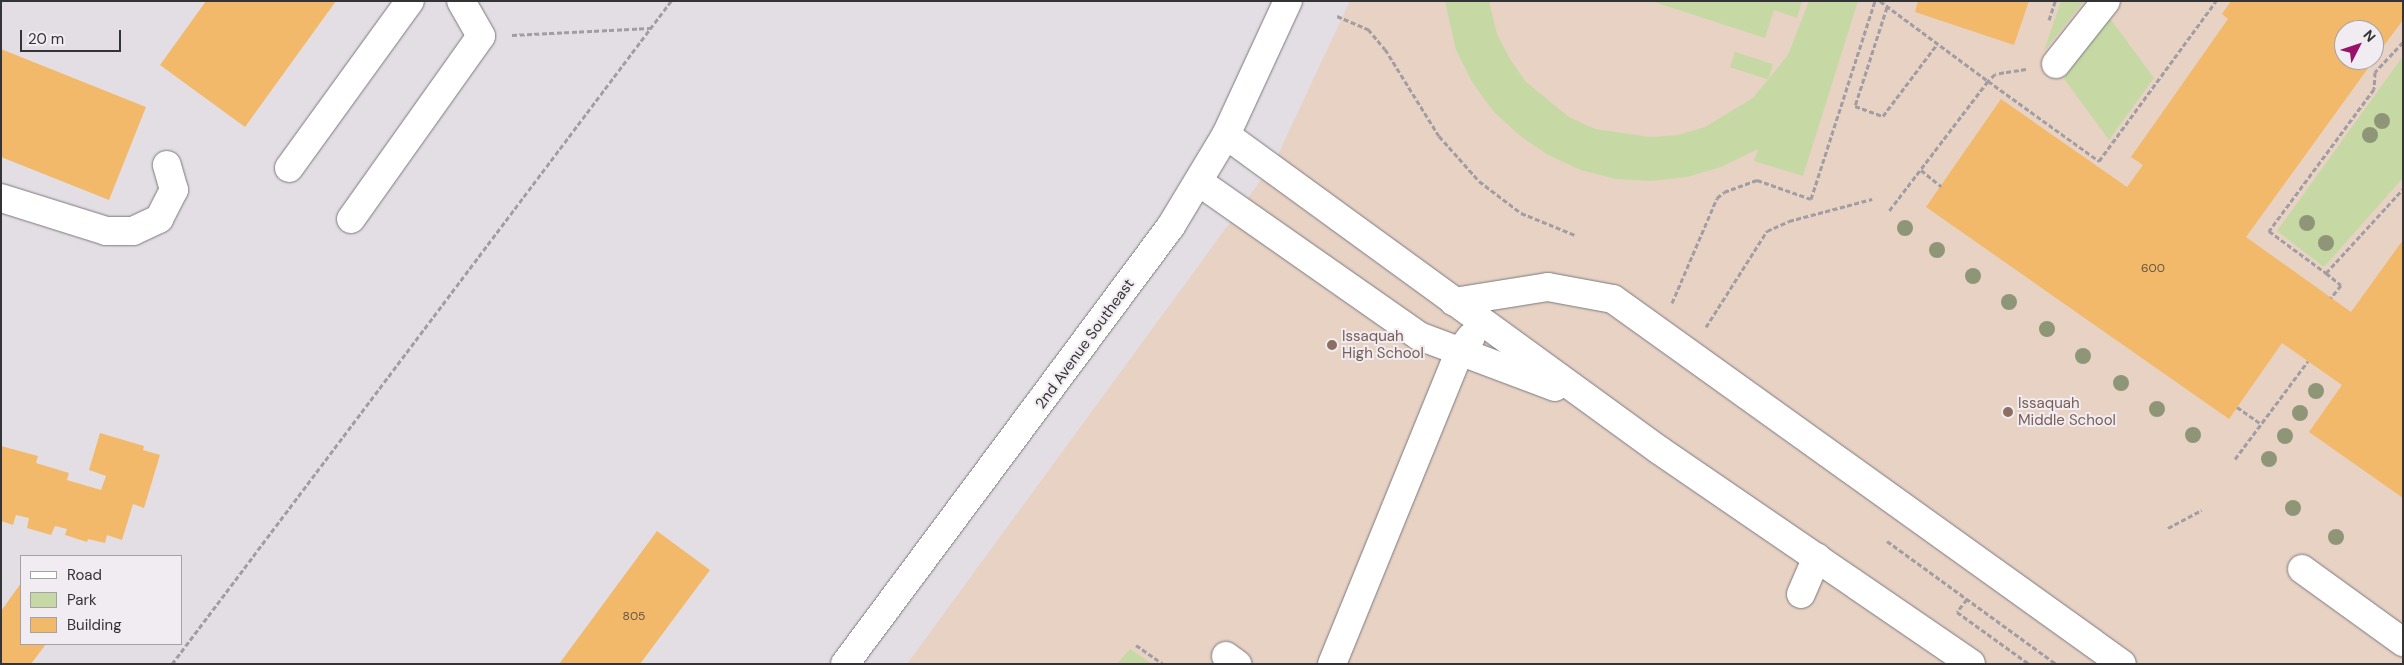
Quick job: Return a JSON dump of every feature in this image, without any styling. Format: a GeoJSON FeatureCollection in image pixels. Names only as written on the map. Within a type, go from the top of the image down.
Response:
{"type":"FeatureCollection","features":[{"type":"Feature","properties":{"kind":"street"},"geometry":{"type":"LineString","coordinates":[[289,168],[410,1]]}},
{"type":"Feature","properties":{"kind":"street"},"geometry":{"type":"LineString","coordinates":[[351,219],[481,36],[461,1]]}},
{"type":"Feature","properties":{"kind":"street","name":"2nd Avenue Southeast"},"geometry":{"type":"LineString","coordinates":[[845,664],[1085,345],[1199,182],[1226,135],[1288,1]]}},
{"type":"Feature","properties":{"kind":"street"},"geometry":{"type":"LineString","coordinates":[[2056,64],[2106,1]]}},
{"type":"Feature","properties":{"kind":"street"},"geometry":{"type":"LineString","coordinates":[[1226,135],[1588,400],[1970,664]]}},
{"type":"Feature","properties":{"kind":"street"},"geometry":{"type":"LineString","coordinates":[[1,198],[106,231],[132,231],[159,219],[174,190],[168,166]]}},
{"type":"Feature","properties":{"kind":"street"},"geometry":{"type":"LineString","coordinates":[[1199,182],[1419,336],[1588,400]]}},
{"type":"Feature","properties":{"kind":"street"},"geometry":{"type":"LineString","coordinates":[[1454,302],[1548,288],[1613,299],[2122,664]]}},
{"type":"Feature","properties":{"kind":"street"},"geometry":{"type":"LineString","coordinates":[[1332,664],[1460,351],[1483,323]]}},
{"type":"Feature","properties":{"kind":"street"},"geometry":{"type":"LineString","coordinates":[[1801,594],[1817,557]]}},
{"type":"Feature","properties":{"kind":"street"},"geometry":{"type":"LineString","coordinates":[[2302,568],[2403,642]]}},
{"type":"Feature","properties":{"kind":"street"},"geometry":{"type":"LineString","coordinates":[[2392,664],[2403,648]]}},
{"type":"Feature","properties":{"kind":"path"},"geometry":{"type":"LineString","coordinates":[[172,664],[671,1]]}},
{"type":"Feature","properties":{"kind":"path"},"geometry":{"type":"LineString","coordinates":[[1672,304],[1717,198],[1724,192],[1757,180],[1810,199],[1875,1]]}},
{"type":"Feature","properties":{"kind":"path"},"geometry":{"type":"LineString","coordinates":[[1880,1],[2099,161],[2216,1]]}},
{"type":"Feature","properties":{"kind":"path"},"geometry":{"type":"LineString","coordinates":[[1887,6],[1855,106],[1883,116],[1938,44]]}},
{"type":"Feature","properties":{"kind":"path"},"geometry":{"type":"LineString","coordinates":[[1337,16],[1368,29],[1385,49],[1439,136],[1479,181],[1521,213],[1575,235]]}},
{"type":"Feature","properties":{"kind":"path"},"geometry":{"type":"LineString","coordinates":[[481,36],[651,28]]}},
{"type":"Feature","properties":{"kind":"path"},"geometry":{"type":"LineString","coordinates":[[2331,298],[2342,285],[2269,231],[2374,89],[2375,72],[2403,42]]}},
{"type":"Feature","properties":{"kind":"path"},"geometry":{"type":"LineString","coordinates":[[1889,211],[1995,74],[2056,64]]}},
{"type":"Feature","properties":{"kind":"path"},"geometry":{"type":"LineString","coordinates":[[1920,170],[1942,186]]}},
{"type":"Feature","properties":{"kind":"path"},"geometry":{"type":"LineString","coordinates":[[2326,273],[2403,189]]}},
{"type":"Feature","properties":{"kind":"path"},"geometry":{"type":"LineString","coordinates":[[1706,328],[1767,231],[1788,221],[1872,199]]}},
{"type":"Feature","properties":{"kind":"path"},"geometry":{"type":"LineString","coordinates":[[2235,459],[2308,361]]}},
{"type":"Feature","properties":{"kind":"path"},"geometry":{"type":"LineString","coordinates":[[2238,406],[2261,424]]}},
{"type":"Feature","properties":{"kind":"path"},"geometry":{"type":"LineString","coordinates":[[2168,528],[2202,510]]}},
{"type":"Feature","properties":{"kind":"path"},"geometry":{"type":"LineString","coordinates":[[1887,541],[2056,664]]}},
{"type":"Feature","properties":{"kind":"path"},"geometry":{"type":"LineString","coordinates":[[1967,599],[1957,612],[2030,664]]}},
{"type":"Feature","properties":{"kind":"path"},"geometry":{"type":"LineString","coordinates":[[1136,645],[1163,664]]}},
{"type":"Feature","properties":{"kind":"shaded area","name":"Issaquah Middle School"},"geometry":{"type":"Polygon","coordinates":[[[1350,1],[2403,1],[2403,664],[907,664],[1275,161],[1350,1]]]}},
{"type":"Feature","properties":{"kind":"green space"},"geometry":{"type":"Polygon","coordinates":[[[1445,1],[1489,1],[1497,34],[1510,59],[1526,82],[1569,117],[1595,129],[1650,137],[1678,135],[1705,127],[1753,98],[1788,55],[1809,1],[1858,1],[1803,176],[1754,161],[1758,149],[1721,167],[1687,177],[1651,181],[1616,179],[1581,170],[1548,155],[1519,135],[1493,111],[1472,82],[1456,50],[1445,1]]]}},
{"type":"Feature","properties":{"kind":"green space"},"geometry":{"type":"Polygon","coordinates":[[[1651,1],[1802,1],[1797,18],[1774,10],[1765,38],[1651,1]]]}},
{"type":"Feature","properties":{"kind":"green space"},"geometry":{"type":"Polygon","coordinates":[[[2061,1],[2084,1],[2044,51],[2061,1]]]}},
{"type":"Feature","properties":{"kind":"green space"},"geometry":{"type":"Polygon","coordinates":[[[2109,17],[2154,78],[2109,140],[2062,76],[2109,17]]]}},
{"type":"Feature","properties":{"kind":"green space"},"geometry":{"type":"Polygon","coordinates":[[[1735,52],[1773,64],[1768,80],[1730,67],[1735,52]]]}},
{"type":"Feature","properties":{"kind":"green space"},"geometry":{"type":"Polygon","coordinates":[[[2403,56],[2403,178],[2324,267],[2277,231],[2403,56]]]}},
{"type":"Feature","properties":{"kind":"green space"},"geometry":{"type":"Polygon","coordinates":[[[1130,649],[1152,664],[1117,664],[1130,649]]]}},
{"type":"Feature","properties":{"kind":"building"},"geometry":{"type":"Polygon","coordinates":[[[206,1],[336,1],[245,127],[160,65],[206,1]]]}},
{"type":"Feature","properties":{"kind":"building"},"geometry":{"type":"Polygon","coordinates":[[[1918,1],[2029,1],[2014,45],[1915,12],[1918,1]]]}},
{"type":"Feature","properties":{"kind":"building"},"geometry":{"type":"Polygon","coordinates":[[[2231,1],[2403,1],[2403,20],[2384,46],[2384,20],[2334,20],[2334,70],[2367,70],[2246,237],[2351,312],[2403,240],[2403,498],[2309,432],[2342,385],[2282,343],[2229,419],[1926,207],[2001,99],[2127,187],[2143,165],[2131,157],[2228,19],[2222,14],[2231,1]]]}},
{"type":"Feature","properties":{"kind":"building"},"geometry":{"type":"Polygon","coordinates":[[[1,49],[146,107],[109,200],[1,157],[1,49]]]}},
{"type":"Feature","properties":{"kind":"building"},"geometry":{"type":"Polygon","coordinates":[[[100,433],[144,446],[143,450],[160,455],[144,508],[133,504],[122,540],[107,535],[105,543],[88,539],[87,542],[65,535],[67,529],[55,526],[51,535],[27,528],[29,518],[16,515],[13,525],[1,521],[1,446],[38,456],[36,463],[69,473],[67,480],[101,490],[106,476],[89,470],[100,433]]]}},
{"type":"Feature","properties":{"kind":"building"},"geometry":{"type":"Polygon","coordinates":[[[657,531],[710,570],[640,664],[559,664],[657,531]]]}},
{"type":"Feature","properties":{"kind":"building"},"geometry":{"type":"Polygon","coordinates":[[[20,584],[20,645],[45,645],[31,664],[1,664],[1,611],[20,584]]]}},
{"type":"Feature","properties":{"kind":"place","name":"Issaquah High School"},"geometry":{"type":"Point","coordinates":[1332,345]}},
{"type":"Feature","properties":{"kind":"place","name":"Issaquah Middle School"},"geometry":{"type":"Point","coordinates":[2008,412]}}]}
